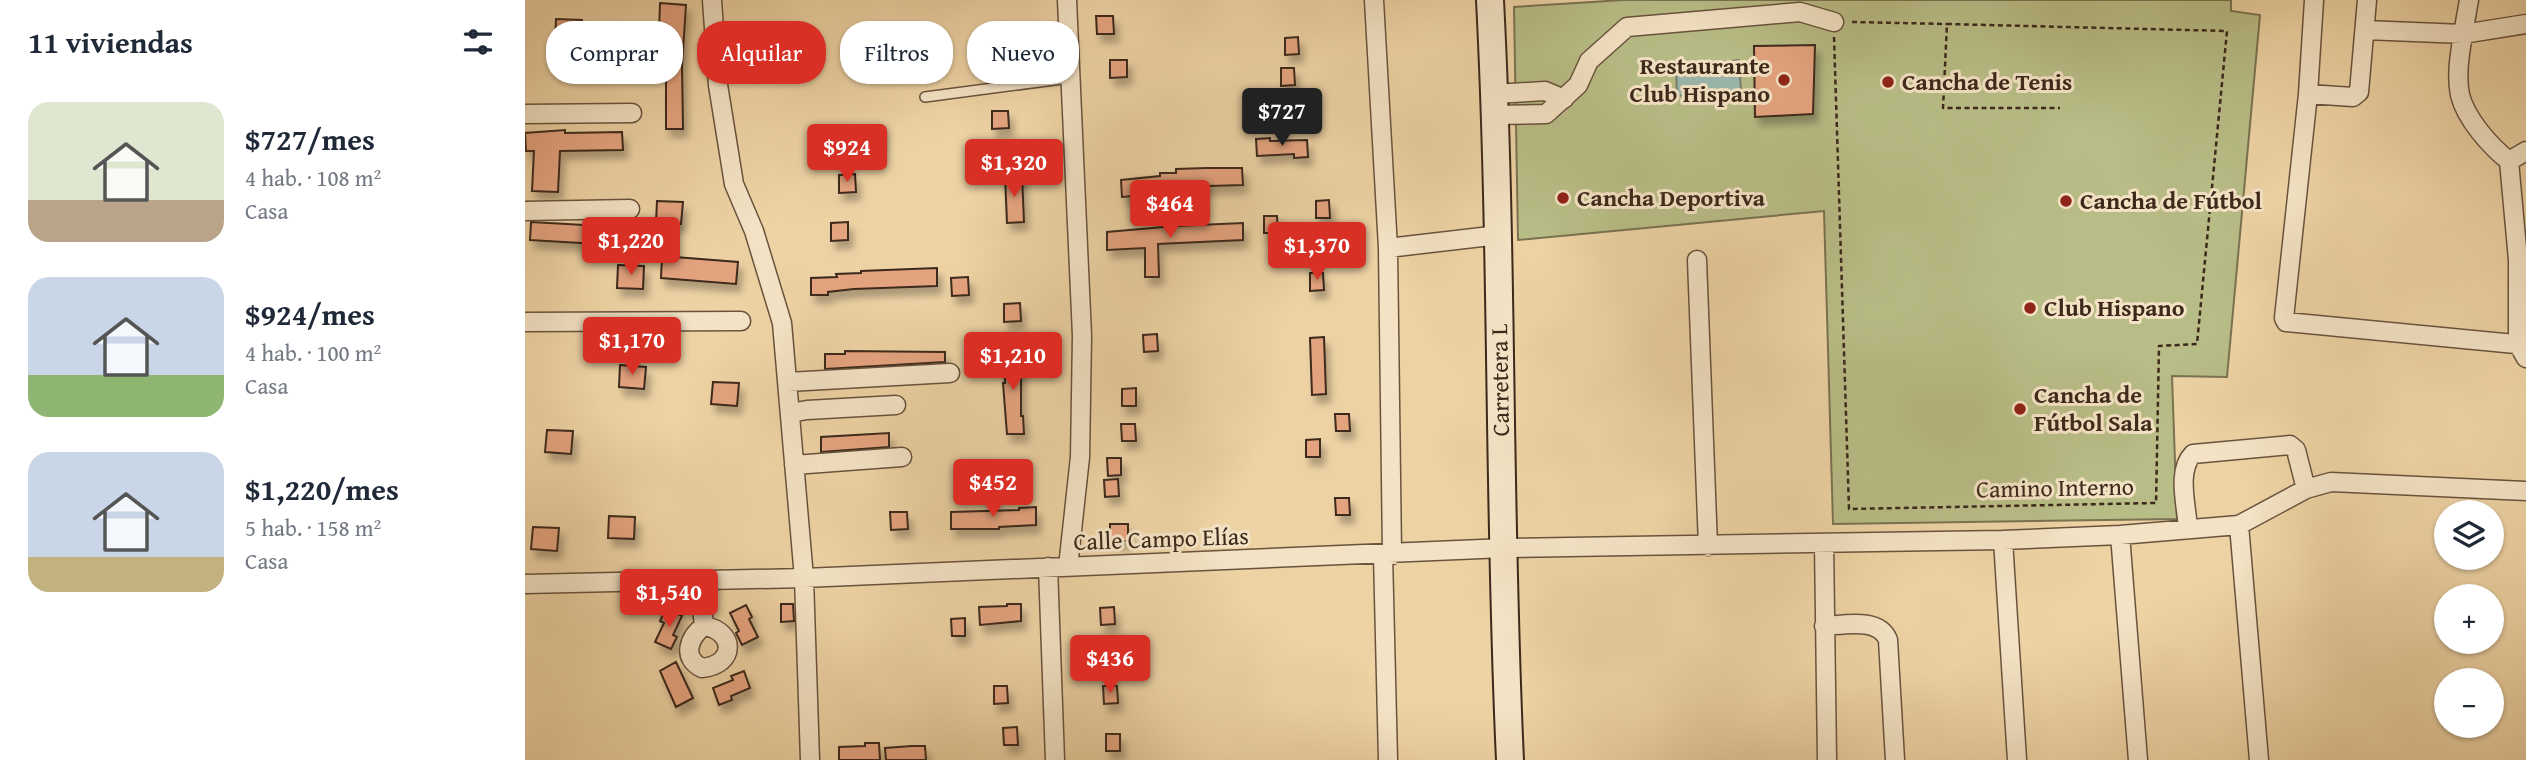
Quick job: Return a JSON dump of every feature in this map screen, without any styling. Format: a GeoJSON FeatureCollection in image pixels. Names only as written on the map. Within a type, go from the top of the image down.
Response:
{"type":"FeatureCollection","features":[{"type":"Feature","properties":{"kind":"street"},"geometry":{"type":"LineString","coordinates":[[712,0],[718,85],[734,184],[754,231],[782,323],[804,578],[810,760]]}},
{"type":"Feature","properties":{"kind":"street"},"geometry":{"type":"LineString","coordinates":[[1067,0],[1068,21]]}},
{"type":"Feature","properties":{"kind":"street"},"geometry":{"type":"LineString","coordinates":[[1374,0],[1388,248],[1388,760]]}},
{"type":"Feature","properties":{"kind":"street","name":"Carretera L"},"geometry":{"type":"LineString","coordinates":[[1490,0],[1499,235],[1499,365],[1510,760]]}},
{"type":"Feature","properties":{"kind":"street"},"geometry":{"type":"LineString","coordinates":[[2314,0],[2308,94],[2284,318],[2286,322],[2523,349],[2522,259],[2509,161],[2488,141],[2466,109],[2460,95],[2458,64],[2469,0]]}},
{"type":"Feature","properties":{"kind":"street"},"geometry":{"type":"LineString","coordinates":[[2308,94],[2353,97],[2359,92],[2367,0]]}},
{"type":"Feature","properties":{"kind":"street"},"geometry":{"type":"LineString","coordinates":[[1494,104],[1546,114],[1578,85],[1590,61],[1627,27],[1800,12],[1834,22]]}},
{"type":"Feature","properties":{"kind":"street"},"geometry":{"type":"LineString","coordinates":[[2365,30],[2463,34],[2526,24]]}},
{"type":"Feature","properties":{"kind":"street"},"geometry":{"type":"LineString","coordinates":[[1068,567],[1080,457],[1083,336],[1070,84]]}},
{"type":"Feature","properties":{"kind":"street"},"geometry":{"type":"LineString","coordinates":[[525,114],[632,113]]}},
{"type":"Feature","properties":{"kind":"street"},"geometry":{"type":"LineString","coordinates":[[2509,161],[2526,151]]}},
{"type":"Feature","properties":{"kind":"street"},"geometry":{"type":"LineString","coordinates":[[525,211],[630,209]]}},
{"type":"Feature","properties":{"kind":"street"},"geometry":{"type":"LineString","coordinates":[[1388,248],[1499,235]]}},
{"type":"Feature","properties":{"kind":"street"},"geometry":{"type":"LineString","coordinates":[[1697,260],[1705,528],[1708,546]]}},
{"type":"Feature","properties":{"kind":"street"},"geometry":{"type":"LineString","coordinates":[[525,322],[741,321]]}},
{"type":"Feature","properties":{"kind":"street"},"geometry":{"type":"LineString","coordinates":[[788,382],[950,373]]}},
{"type":"Feature","properties":{"kind":"street"},"geometry":{"type":"LineString","coordinates":[[790,413],[896,405]]}},
{"type":"Feature","properties":{"kind":"street"},"geometry":{"type":"LineString","coordinates":[[2188,529],[2184,471],[2193,454],[2290,445],[2296,450],[2306,489]]}},
{"type":"Feature","properties":{"kind":"street"},"geometry":{"type":"LineString","coordinates":[[794,465],[902,457]]}},
{"type":"Feature","properties":{"kind":"street"},"geometry":{"type":"LineString","coordinates":[[2259,760],[2239,525],[2306,489],[2330,482],[2526,491]]}},
{"type":"Feature","properties":{"kind":"street","name":"Calle Campo Elías"},"geometry":{"type":"LineString","coordinates":[[525,584],[804,578],[1505,548],[2003,540],[2120,535],[2239,525]]}},
{"type":"Feature","properties":{"kind":"street"},"geometry":{"type":"LineString","coordinates":[[2120,535],[2138,760]]}},
{"type":"Feature","properties":{"kind":"street"},"geometry":{"type":"LineString","coordinates":[[2003,540],[2017,760]]}},
{"type":"Feature","properties":{"kind":"street"},"geometry":{"type":"LineString","coordinates":[[1824,543],[1827,760]]}},
{"type":"Feature","properties":{"kind":"street"},"geometry":{"type":"LineString","coordinates":[[1048,567],[1055,760]]}},
{"type":"Feature","properties":{"kind":"street"},"geometry":{"type":"LineString","coordinates":[[699,581],[704,626]]}},
{"type":"Feature","properties":{"kind":"street"},"geometry":{"type":"LineString","coordinates":[[1824,626],[1859,624],[1874,626],[1885,634],[1888,640],[1895,760]]}},
{"type":"Feature","properties":{"kind":"lane"},"geometry":{"type":"LineString","coordinates":[[925,97],[1024,84]]}},
{"type":"Feature","properties":{"kind":"path","name":"Camino Interno"},"geometry":{"type":"LineString","coordinates":[[1834,22],[1947,24],[2227,31],[2197,344],[2159,346],[2156,503],[1849,509],[1834,22]]}},
{"type":"Feature","properties":{"kind":"path"},"geometry":{"type":"LineString","coordinates":[[1947,24],[1943,108],[2060,108]]}},
{"type":"Feature","properties":{"kind":"green space","name":"Club Hispano"},"geometry":{"type":"Polygon","coordinates":[[[1623,0],[2231,0],[2231,11],[2260,15],[2227,377],[2172,376],[2177,519],[1833,524],[1824,211],[1518,240],[1514,7],[1623,0]]]}},
{"type":"Feature","properties":{"kind":"water"},"geometry":{"type":"Polygon","coordinates":[[[1739,60],[1741,91],[1677,96],[1676,67],[1739,60]]]}},
{"type":"Feature","properties":{"kind":"building"},"geometry":{"type":"Polygon","coordinates":[[[660,3],[686,5],[683,51],[683,21],[659,21],[660,3]]]}},
{"type":"Feature","properties":{"kind":"building"},"geometry":{"type":"Polygon","coordinates":[[[1096,16],[1113,16],[1114,34],[1097,34],[1096,16]]]}},
{"type":"Feature","properties":{"kind":"building"},"geometry":{"type":"Polygon","coordinates":[[[556,19],[582,20],[582,21],[556,19]]]}},
{"type":"Feature","properties":{"kind":"building"},"geometry":{"type":"Polygon","coordinates":[[[1298,37],[1299,54],[1285,55],[1285,38],[1298,37]]]}},
{"type":"Feature","properties":{"kind":"building","name":"Restaurante Club Hispano"},"geometry":{"type":"Polygon","coordinates":[[[1815,45],[1813,114],[1755,117],[1754,46],[1815,45]]]}},
{"type":"Feature","properties":{"kind":"building"},"geometry":{"type":"Polygon","coordinates":[[[1110,60],[1127,60],[1127,77],[1110,78],[1110,60]]]}},
{"type":"Feature","properties":{"kind":"building"},"geometry":{"type":"Polygon","coordinates":[[[1281,68],[1294,68],[1295,85],[1281,86],[1281,68]]]}},
{"type":"Feature","properties":{"kind":"building"},"geometry":{"type":"Polygon","coordinates":[[[666,84],[682,84],[683,129],[666,129],[666,84]]]}},
{"type":"Feature","properties":{"kind":"building"},"geometry":{"type":"Polygon","coordinates":[[[992,111],[1008,111],[1009,128],[992,129],[992,111]]]}},
{"type":"Feature","properties":{"kind":"building"},"geometry":{"type":"Polygon","coordinates":[[[861,125],[878,125],[879,142],[862,143],[861,125]]]}},
{"type":"Feature","properties":{"kind":"building"},"geometry":{"type":"Polygon","coordinates":[[[565,130],[565,133],[622,132],[623,150],[560,151],[558,192],[532,191],[534,151],[526,151],[525,133],[565,130]]]}},
{"type":"Feature","properties":{"kind":"building"},"geometry":{"type":"Polygon","coordinates":[[[1270,138],[1270,141],[1307,140],[1308,157],[1294,158],[1294,154],[1257,156],[1256,139],[1270,138]]]}},
{"type":"Feature","properties":{"kind":"building"},"geometry":{"type":"Polygon","coordinates":[[[1242,168],[1243,185],[1174,187],[1174,190],[1156,190],[1156,194],[1122,197],[1121,180],[1176,173],[1176,169],[1242,168]]]}},
{"type":"Feature","properties":{"kind":"building"},"geometry":{"type":"Polygon","coordinates":[[[855,174],[856,192],[839,193],[839,175],[855,174]]]}},
{"type":"Feature","properties":{"kind":"building"},"geometry":{"type":"Polygon","coordinates":[[[1005,175],[1022,175],[1024,222],[1007,223],[1005,175]]]}},
{"type":"Feature","properties":{"kind":"building"},"geometry":{"type":"Polygon","coordinates":[[[1329,200],[1330,218],[1316,218],[1316,201],[1329,200]]]}},
{"type":"Feature","properties":{"kind":"building"},"geometry":{"type":"Polygon","coordinates":[[[657,201],[683,202],[681,224],[656,223],[657,201]]]}},
{"type":"Feature","properties":{"kind":"building"},"geometry":{"type":"Polygon","coordinates":[[[1264,216],[1277,216],[1278,233],[1264,233],[1264,216]]]}},
{"type":"Feature","properties":{"kind":"building"},"geometry":{"type":"Polygon","coordinates":[[[531,222],[619,227],[619,222],[633,224],[631,246],[530,240],[531,222]]]}},
{"type":"Feature","properties":{"kind":"building"},"geometry":{"type":"Polygon","coordinates":[[[848,222],[848,240],[831,241],[831,223],[848,222]]]}},
{"type":"Feature","properties":{"kind":"building"},"geometry":{"type":"Polygon","coordinates":[[[1243,223],[1243,240],[1158,244],[1159,277],[1145,277],[1145,248],[1107,250],[1107,232],[1243,223]]]}},
{"type":"Feature","properties":{"kind":"building"},"geometry":{"type":"Polygon","coordinates":[[[1324,234],[1325,251],[1311,252],[1311,235],[1324,234]]]}},
{"type":"Feature","properties":{"kind":"building"},"geometry":{"type":"Polygon","coordinates":[[[662,256],[738,262],[736,284],[661,278],[662,256]]]}},
{"type":"Feature","properties":{"kind":"building"},"geometry":{"type":"Polygon","coordinates":[[[618,265],[644,266],[643,289],[617,288],[618,265]]]}},
{"type":"Feature","properties":{"kind":"building"},"geometry":{"type":"Polygon","coordinates":[[[937,268],[937,286],[854,289],[828,292],[828,295],[811,295],[811,278],[837,277],[836,274],[861,271],[937,268]]]}},
{"type":"Feature","properties":{"kind":"building"},"geometry":{"type":"Polygon","coordinates":[[[1310,273],[1323,273],[1324,290],[1310,291],[1310,273]]]}},
{"type":"Feature","properties":{"kind":"building"},"geometry":{"type":"Polygon","coordinates":[[[968,277],[969,295],[952,296],[951,278],[968,277]]]}},
{"type":"Feature","properties":{"kind":"building"},"geometry":{"type":"Polygon","coordinates":[[[1020,303],[1021,321],[1004,322],[1004,304],[1020,303]]]}},
{"type":"Feature","properties":{"kind":"building"},"geometry":{"type":"Polygon","coordinates":[[[1157,334],[1158,351],[1144,352],[1143,335],[1157,334]]]}},
{"type":"Feature","properties":{"kind":"building"},"geometry":{"type":"Polygon","coordinates":[[[1324,337],[1326,394],[1312,395],[1310,338],[1324,337]]]}},
{"type":"Feature","properties":{"kind":"building"},"geometry":{"type":"Polygon","coordinates":[[[1021,350],[1021,416],[1024,434],[1007,434],[1003,383],[1004,351],[1021,350]]]}},
{"type":"Feature","properties":{"kind":"building"},"geometry":{"type":"Polygon","coordinates":[[[845,351],[945,352],[945,362],[825,369],[825,354],[845,354],[845,351]]]}},
{"type":"Feature","properties":{"kind":"building"},"geometry":{"type":"Polygon","coordinates":[[[620,365],[646,367],[644,389],[619,387],[620,365]]]}},
{"type":"Feature","properties":{"kind":"building"},"geometry":{"type":"Polygon","coordinates":[[[713,382],[739,383],[737,406],[711,404],[713,382]]]}},
{"type":"Feature","properties":{"kind":"building"},"geometry":{"type":"Polygon","coordinates":[[[1136,388],[1136,406],[1122,406],[1122,389],[1136,388]]]}},
{"type":"Feature","properties":{"kind":"building"},"geometry":{"type":"Polygon","coordinates":[[[1335,414],[1349,414],[1350,431],[1336,431],[1335,414]]]}},
{"type":"Feature","properties":{"kind":"building"},"geometry":{"type":"Polygon","coordinates":[[[1121,424],[1135,424],[1136,441],[1122,441],[1121,424]]]}},
{"type":"Feature","properties":{"kind":"building"},"geometry":{"type":"Polygon","coordinates":[[[547,430],[573,431],[571,454],[545,452],[547,430]]]}},
{"type":"Feature","properties":{"kind":"building"},"geometry":{"type":"Polygon","coordinates":[[[889,433],[889,447],[821,452],[821,437],[889,433]]]}},
{"type":"Feature","properties":{"kind":"building"},"geometry":{"type":"Polygon","coordinates":[[[1320,439],[1320,457],[1306,457],[1306,440],[1320,439]]]}},
{"type":"Feature","properties":{"kind":"building"},"geometry":{"type":"Polygon","coordinates":[[[1107,458],[1121,458],[1121,475],[1108,476],[1107,458]]]}},
{"type":"Feature","properties":{"kind":"building"},"geometry":{"type":"Polygon","coordinates":[[[1118,479],[1119,496],[1105,497],[1104,480],[1118,479]]]}},
{"type":"Feature","properties":{"kind":"building"},"geometry":{"type":"Polygon","coordinates":[[[1335,498],[1349,498],[1350,515],[1336,515],[1335,498]]]}},
{"type":"Feature","properties":{"kind":"building"},"geometry":{"type":"Polygon","coordinates":[[[1036,507],[1036,525],[999,529],[951,529],[951,512],[1036,507]]]}},
{"type":"Feature","properties":{"kind":"building"},"geometry":{"type":"Polygon","coordinates":[[[890,512],[907,512],[908,529],[891,530],[890,512]]]}},
{"type":"Feature","properties":{"kind":"building"},"geometry":{"type":"Polygon","coordinates":[[[609,516],[635,517],[634,539],[608,538],[609,516]]]}},
{"type":"Feature","properties":{"kind":"building"},"geometry":{"type":"Polygon","coordinates":[[[1110,524],[1128,524],[1128,541],[1110,541],[1110,524]]]}},
{"type":"Feature","properties":{"kind":"building"},"geometry":{"type":"Polygon","coordinates":[[[533,527],[559,528],[557,551],[531,549],[533,527]]]}},
{"type":"Feature","properties":{"kind":"building"},"geometry":{"type":"Polygon","coordinates":[[[781,604],[793,604],[794,621],[781,622],[781,604]]]}},
{"type":"Feature","properties":{"kind":"building"},"geometry":{"type":"Polygon","coordinates":[[[1021,604],[1021,621],[980,625],[979,607],[1021,604]]]}},
{"type":"Feature","properties":{"kind":"building"},"geometry":{"type":"Polygon","coordinates":[[[746,605],[752,617],[749,619],[758,637],[742,645],[736,633],[739,631],[730,613],[746,605]]]}},
{"type":"Feature","properties":{"kind":"building"},"geometry":{"type":"Polygon","coordinates":[[[1114,607],[1115,624],[1101,625],[1100,608],[1114,607]]]}},
{"type":"Feature","properties":{"kind":"building"},"geometry":{"type":"Polygon","coordinates":[[[666,608],[682,616],[673,635],[677,637],[671,649],[655,642],[664,623],[660,621],[666,608]]]}},
{"type":"Feature","properties":{"kind":"building"},"geometry":{"type":"Polygon","coordinates":[[[965,618],[965,636],[952,636],[951,619],[965,618]]]}},
{"type":"Feature","properties":{"kind":"building"},"geometry":{"type":"Polygon","coordinates":[[[676,662],[693,698],[676,707],[660,671],[676,662]]]}},
{"type":"Feature","properties":{"kind":"building"},"geometry":{"type":"Polygon","coordinates":[[[744,671],[750,688],[731,696],[732,700],[719,705],[713,688],[733,680],[731,676],[744,671]]]}},
{"type":"Feature","properties":{"kind":"building"},"geometry":{"type":"Polygon","coordinates":[[[994,686],[1007,686],[1008,703],[994,704],[994,686]]]}},
{"type":"Feature","properties":{"kind":"building"},"geometry":{"type":"Polygon","coordinates":[[[1103,686],[1117,686],[1118,703],[1104,704],[1103,686]]]}},
{"type":"Feature","properties":{"kind":"building"},"geometry":{"type":"Polygon","coordinates":[[[1017,727],[1018,745],[1004,745],[1003,728],[1017,727]]]}},
{"type":"Feature","properties":{"kind":"building"},"geometry":{"type":"Polygon","coordinates":[[[1106,734],[1120,734],[1120,751],[1106,751],[1106,734]]]}},
{"type":"Feature","properties":{"kind":"building"},"geometry":{"type":"Polygon","coordinates":[[[865,743],[879,743],[880,760],[839,760],[839,747],[865,746],[865,743]]]}},
{"type":"Feature","properties":{"kind":"building"},"geometry":{"type":"Polygon","coordinates":[[[925,746],[926,760],[886,760],[885,748],[925,746]]]}},
{"type":"Feature","properties":{"kind":"place","name":"Restaurante Club Hispano"},"geometry":{"type":"Point","coordinates":[1784,80]}},
{"type":"Feature","properties":{"kind":"place","name":"Cancha de Tenis"},"geometry":{"type":"Point","coordinates":[1888,82]}},
{"type":"Feature","properties":{"kind":"place","name":"Cancha Deportiva"},"geometry":{"type":"Point","coordinates":[1563,198]}},
{"type":"Feature","properties":{"kind":"place","name":"Cancha de Fútbol"},"geometry":{"type":"Point","coordinates":[2066,201]}},
{"type":"Feature","properties":{"kind":"place","name":"Club Hispano"},"geometry":{"type":"Point","coordinates":[2030,308]}},
{"type":"Feature","properties":{"kind":"place","name":"Cancha de Fútbol Sala"},"geometry":{"type":"Point","coordinates":[2020,409]}}]}
